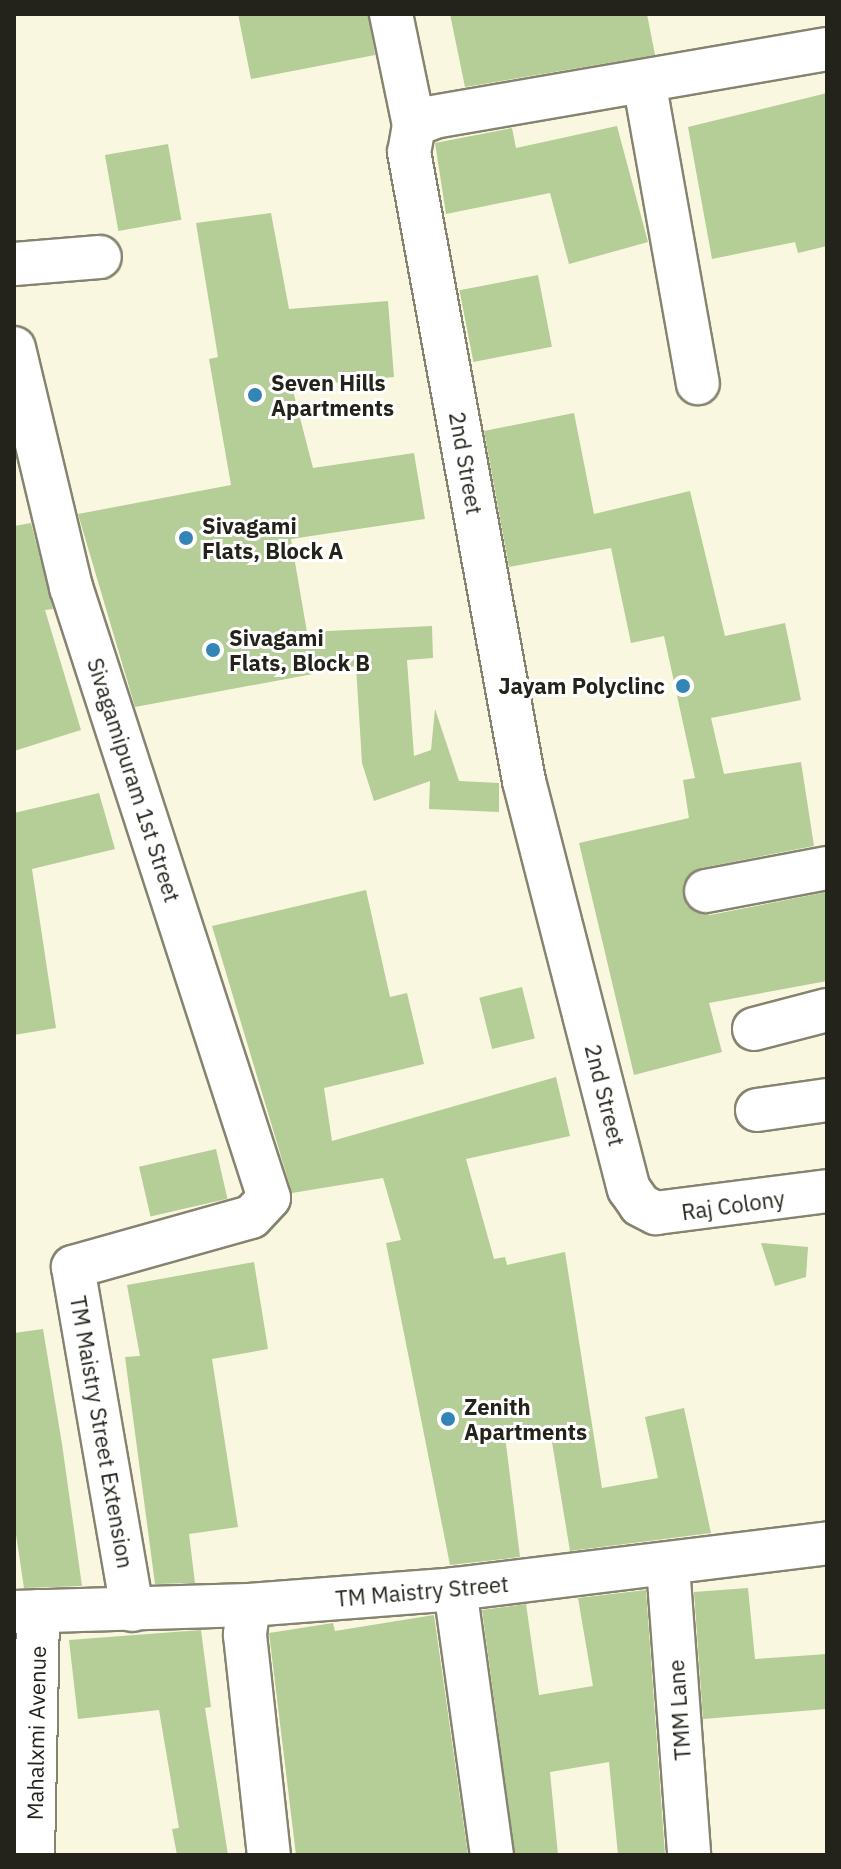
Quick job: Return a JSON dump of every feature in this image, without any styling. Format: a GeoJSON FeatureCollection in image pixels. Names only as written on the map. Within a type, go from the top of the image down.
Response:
{"type":"FeatureCollection","features":[{"type":"Feature","properties":{"kind":"street","name":"2nd Street"},"geometry":{"type":"LineString","coordinates":[[391,14],[414,125],[409,152],[524,781],[623,1169],[640,1205]]}},
{"type":"Feature","properties":{"kind":"street"},"geometry":{"type":"LineString","coordinates":[[414,125],[827,49]]}},
{"type":"Feature","properties":{"kind":"street"},"geometry":{"type":"LineString","coordinates":[[644,81],[698,383]]}},
{"type":"Feature","properties":{"kind":"street"},"geometry":{"type":"LineString","coordinates":[[14,264],[100,257]]}},
{"type":"Feature","properties":{"kind":"street","name":"Sivagamipuram 1st Street"},"geometry":{"type":"LineString","coordinates":[[14,348],[71,587],[267,1187],[267,1206]]}},
{"type":"Feature","properties":{"kind":"street"},"geometry":{"type":"LineString","coordinates":[[706,891],[827,868]]}},
{"type":"Feature","properties":{"kind":"street"},"geometry":{"type":"LineString","coordinates":[[754,1029],[827,1010]]}},
{"type":"Feature","properties":{"kind":"street"},"geometry":{"type":"LineString","coordinates":[[757,1110],[827,1100]]}},
{"type":"Feature","properties":{"kind":"street","name":"Raj Colony"},"geometry":{"type":"LineString","coordinates":[[640,1205],[680,1213],[827,1191]]}},
{"type":"Feature","properties":{"kind":"street","name":"TM Maistry Street Extension"},"geometry":{"type":"LineString","coordinates":[[132,1610],[73,1267],[251,1217],[267,1206]]}},
{"type":"Feature","properties":{"kind":"street","name":"TM Maistry Street"},"geometry":{"type":"LineString","coordinates":[[26,1611],[249,1605],[455,1589],[668,1566],[827,1543]]}},
{"type":"Feature","properties":{"kind":"street","name":"TMM Lane"},"geometry":{"type":"LineString","coordinates":[[668,1566],[689,1855]]}},
{"type":"Feature","properties":{"kind":"street"},"geometry":{"type":"LineString","coordinates":[[455,1589],[492,1855]]}},
{"type":"Feature","properties":{"kind":"street"},"geometry":{"type":"LineString","coordinates":[[249,1605],[245,1635],[269,1855]]}},
{"type":"Feature","properties":{"kind":"street","name":"Mahalxmi Avenue"},"geometry":{"type":"LineString","coordinates":[[26,1611],[33,1855]]}},
{"type":"Feature","properties":{"kind":"building"},"geometry":{"type":"Polygon","coordinates":[[[238,14],[368,14],[375,55],[251,79],[238,14]]]}},
{"type":"Feature","properties":{"kind":"building"},"geometry":{"type":"Polygon","coordinates":[[[450,14],[647,14],[655,55],[465,87],[450,14]]]}},
{"type":"Feature","properties":{"kind":"building"},"geometry":{"type":"Polygon","coordinates":[[[827,93],[827,246],[798,253],[795,242],[712,259],[688,127],[827,93]]]}},
{"type":"Feature","properties":{"kind":"building"},"geometry":{"type":"Polygon","coordinates":[[[617,126],[648,242],[569,264],[550,193],[446,214],[435,143],[512,128],[516,148],[617,126]]]}},
{"type":"Feature","properties":{"kind":"building"},"geometry":{"type":"Polygon","coordinates":[[[168,144],[181,220],[118,231],[105,155],[168,144]]]}},
{"type":"Feature","properties":{"kind":"building"},"geometry":{"type":"Polygon","coordinates":[[[271,213],[289,309],[388,301],[394,377],[292,387],[313,468],[414,453],[425,519],[291,539],[307,632],[432,626],[433,658],[407,660],[414,756],[431,750],[435,709],[459,781],[499,783],[499,812],[429,809],[430,781],[374,801],[362,763],[356,666],[135,707],[78,514],[231,485],[209,359],[218,357],[196,223],[271,213]]]}},
{"type":"Feature","properties":{"kind":"building"},"geometry":{"type":"Polygon","coordinates":[[[538,275],[552,347],[473,362],[459,290],[538,275]]]}},
{"type":"Feature","properties":{"kind":"building"},"geometry":{"type":"Polygon","coordinates":[[[574,413],[594,514],[690,491],[725,636],[785,623],[801,700],[711,718],[724,774],[801,762],[814,846],[701,868],[683,884],[687,906],[710,915],[827,892],[827,981],[709,1003],[722,1052],[634,1075],[579,843],[689,818],[683,780],[695,778],[664,636],[631,643],[611,548],[509,567],[484,431],[574,413]]]}},
{"type":"Feature","properties":{"kind":"building"},"geometry":{"type":"Polygon","coordinates":[[[31,523],[53,609],[45,610],[81,730],[14,751],[14,526],[31,523]]]}},
{"type":"Feature","properties":{"kind":"building"},"geometry":{"type":"Polygon","coordinates":[[[99,793],[115,849],[32,869],[56,1028],[14,1035],[14,813],[99,793]]]}},
{"type":"Feature","properties":{"kind":"building"},"geometry":{"type":"Polygon","coordinates":[[[366,890],[390,997],[407,993],[424,1064],[324,1088],[332,1141],[556,1077],[570,1136],[466,1159],[494,1259],[505,1257],[507,1265],[565,1252],[602,1488],[658,1478],[645,1417],[684,1408],[711,1533],[570,1551],[550,1430],[505,1436],[520,1557],[450,1565],[386,1243],[401,1240],[383,1178],[292,1193],[212,926],[366,890]]]}},
{"type":"Feature","properties":{"kind":"building"},"geometry":{"type":"Polygon","coordinates":[[[522,987],[535,1038],[492,1049],[479,998],[522,987]]]}},
{"type":"Feature","properties":{"kind":"building"},"geometry":{"type":"Polygon","coordinates":[[[216,1149],[227,1199],[150,1216],[139,1167],[216,1149]]]}},
{"type":"Feature","properties":{"kind":"building"},"geometry":{"type":"Polygon","coordinates":[[[761,1243],[808,1247],[806,1277],[775,1286],[761,1243]]]}},
{"type":"Feature","properties":{"kind":"building"},"geometry":{"type":"Polygon","coordinates":[[[254,1262],[268,1349],[212,1359],[238,1527],[189,1534],[195,1583],[155,1584],[125,1357],[140,1356],[127,1285],[254,1262]]]}},
{"type":"Feature","properties":{"kind":"building"},"geometry":{"type":"Polygon","coordinates":[[[43,1329],[82,1586],[24,1588],[14,1521],[14,1333],[43,1329]]]}},
{"type":"Feature","properties":{"kind":"building"},"geometry":{"type":"Polygon","coordinates":[[[748,1588],[755,1659],[827,1654],[827,1709],[703,1719],[694,1592],[748,1588]]]}},
{"type":"Feature","properties":{"kind":"building"},"geometry":{"type":"Polygon","coordinates":[[[646,1590],[665,1855],[618,1855],[609,1762],[550,1772],[558,1855],[515,1855],[482,1610],[526,1604],[539,1695],[593,1686],[578,1598],[646,1590]]]}},
{"type":"Feature","properties":{"kind":"building"},"geometry":{"type":"Polygon","coordinates":[[[434,1615],[468,1855],[296,1855],[269,1633],[333,1623],[335,1631],[434,1615]]]}},
{"type":"Feature","properties":{"kind":"building"},"geometry":{"type":"Polygon","coordinates":[[[201,1630],[211,1707],[205,1708],[228,1855],[177,1855],[172,1829],[179,1828],[159,1710],[78,1719],[69,1640],[201,1630]]]}},
{"type":"Feature","properties":{"kind":"place","name":"Seven Hills Apartments"},"geometry":{"type":"Point","coordinates":[255,395]}},
{"type":"Feature","properties":{"kind":"place","name":"Sivagami Flats, Block A"},"geometry":{"type":"Point","coordinates":[186,538]}},
{"type":"Feature","properties":{"kind":"place","name":"Sivagami Flats, Block B"},"geometry":{"type":"Point","coordinates":[213,650]}},
{"type":"Feature","properties":{"kind":"place","name":"Jayam Polyclinc"},"geometry":{"type":"Point","coordinates":[683,686]}},
{"type":"Feature","properties":{"kind":"place","name":"Zenith Apartments"},"geometry":{"type":"Point","coordinates":[448,1419]}}]}
